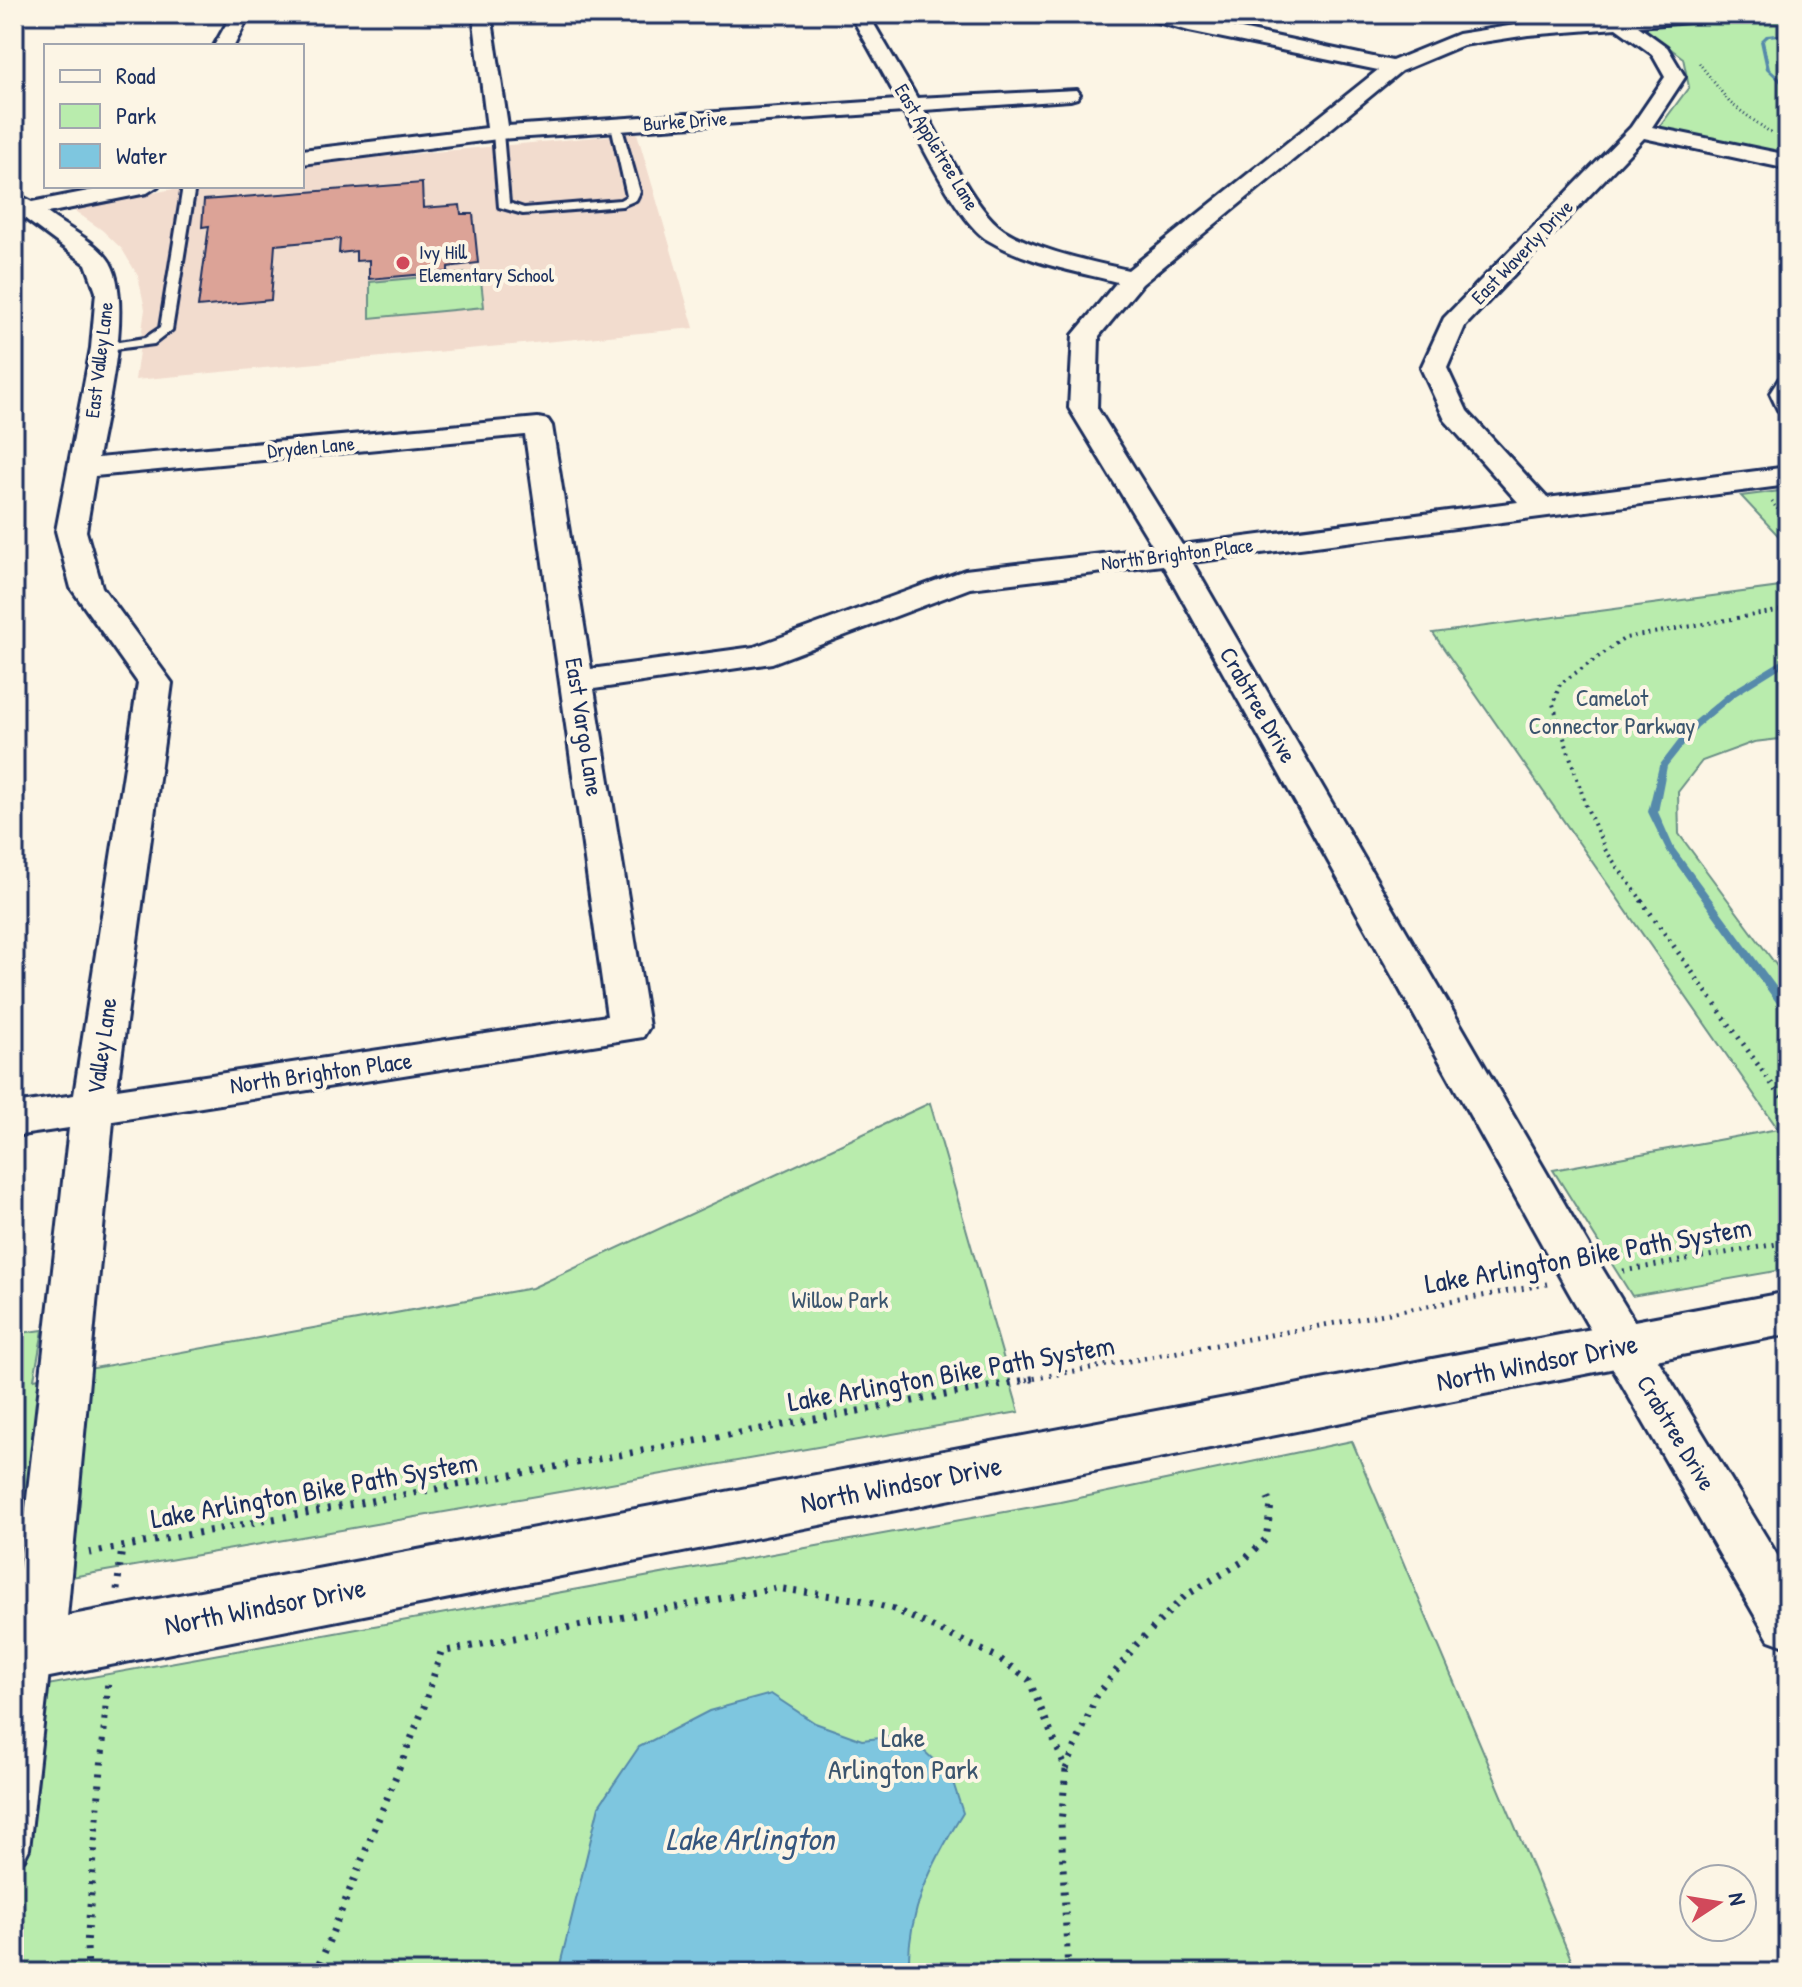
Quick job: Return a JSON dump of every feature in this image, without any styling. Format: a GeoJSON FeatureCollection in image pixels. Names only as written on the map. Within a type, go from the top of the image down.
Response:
{"type":"FeatureCollection","features":[{"type":"Feature","properties":{"kind":"main road","name":"North Windsor Drive"},"geometry":{"type":"LineString","coordinates":[[26,1652],[1788,1313]]}},
{"type":"Feature","properties":{"kind":"street"},"geometry":{"type":"LineString","coordinates":[[225,44],[241,14]]}},
{"type":"Feature","properties":{"kind":"street"},"geometry":{"type":"LineString","coordinates":[[482,14],[498,133]]}},
{"type":"Feature","properties":{"kind":"street","name":"East Appletree Lane"},"geometry":{"type":"LineString","coordinates":[[859,14],[968,205],[994,234],[1054,259],[1133,279]]}},
{"type":"Feature","properties":{"kind":"street"},"geometry":{"type":"LineString","coordinates":[[1151,14],[1189,25],[1394,67]]}},
{"type":"Feature","properties":{"kind":"street","name":"Crabtree Drive"},"geometry":{"type":"LineString","coordinates":[[1726,17],[1615,17],[1528,29],[1458,40],[1394,67],[1133,279],[1086,335],[1083,408],[1173,555],[1584,1278],[1788,1622]]}},
{"type":"Feature","properties":{"kind":"street","name":"East Waverly Drive"},"geometry":{"type":"LineString","coordinates":[[1540,508],[1455,414],[1434,368],[1453,323],[1639,131],[1675,77],[1660,51],[1615,17]]}},
{"type":"Feature","properties":{"kind":"street","name":"Burke Drive"},"geometry":{"type":"LineString","coordinates":[[304,157],[498,133],[1070,94]]}},
{"type":"Feature","properties":{"kind":"street"},"geometry":{"type":"LineString","coordinates":[[1639,131],[1788,162]]}},
{"type":"Feature","properties":{"kind":"street"},"geometry":{"type":"LineString","coordinates":[[18,207],[135,188]]}},
{"type":"Feature","properties":{"kind":"street","name":"East Valley Lane"},"geometry":{"type":"LineString","coordinates":[[18,207],[97,261],[108,292],[104,348],[84,468]]}},
{"type":"Feature","properties":{"kind":"street"},"geometry":{"type":"LineString","coordinates":[[1788,385],[1783,393],[1788,404]]}},
{"type":"Feature","properties":{"kind":"street","name":"Dryden Lane"},"geometry":{"type":"LineString","coordinates":[[84,468],[538,426]]}},
{"type":"Feature","properties":{"kind":"street","name":"East Vargo Lane"},"geometry":{"type":"LineString","coordinates":[[538,426],[629,1027]]}},
{"type":"Feature","properties":{"kind":"street","name":"Valley Lane"},"geometry":{"type":"LineString","coordinates":[[26,1652],[93,1107],[155,683],[87,588],[71,531],[84,468]]}},
{"type":"Feature","properties":{"kind":"street","name":"North Brighton Place"},"geometry":{"type":"LineString","coordinates":[[577,681],[760,656],[965,579],[1540,508],[1784,489]]}},
{"type":"Feature","properties":{"kind":"street","name":"North Brighton Place"},"geometry":{"type":"LineString","coordinates":[[14,1120],[629,1027]]}},
{"type":"Feature","properties":{"kind":"lane"},"geometry":{"type":"LineString","coordinates":[[498,133],[503,205],[513,210],[622,203],[632,198],[633,189],[616,125]]}},
{"type":"Feature","properties":{"kind":"lane"},"geometry":{"type":"LineString","coordinates":[[104,348],[149,341],[166,330],[189,188]]}},
{"type":"Feature","properties":{"kind":"lane"},"geometry":{"type":"LineString","coordinates":[[14,1849],[26,1652]]}},
{"type":"Feature","properties":{"kind":"path"},"geometry":{"type":"LineString","coordinates":[[1726,17],[1788,17]]}},
{"type":"Feature","properties":{"kind":"path"},"geometry":{"type":"LineString","coordinates":[[1697,60],[1726,101],[1778,138]]}},
{"type":"Feature","properties":{"kind":"path"},"geometry":{"type":"LineString","coordinates":[[1784,489],[1772,502],[1788,523]]}},
{"type":"Feature","properties":{"kind":"path"},"geometry":{"type":"LineString","coordinates":[[1788,609],[1625,638],[1560,684],[1553,704],[1586,806],[1606,851],[1788,1107]]}},
{"type":"Feature","properties":{"kind":"path","name":"Lake Arlington Bike Path System"},"geometry":{"type":"LineString","coordinates":[[122,1547],[1788,1242]]}},
{"type":"Feature","properties":{"kind":"path"},"geometry":{"type":"LineString","coordinates":[[1068,1973],[1061,1823],[1066,1769],[1096,1697],[1136,1645],[1185,1596],[1242,1562],[1266,1539],[1271,1505],[1265,1491]]}},
{"type":"Feature","properties":{"kind":"path"},"geometry":{"type":"LineString","coordinates":[[316,1973],[424,1707],[441,1652],[776,1588],[861,1600],[894,1609],[982,1650],[1029,1680],[1066,1769]]}},
{"type":"Feature","properties":{"kind":"path"},"geometry":{"type":"LineString","coordinates":[[88,1973],[87,1945],[104,1721]]}},
{"type":"Feature","properties":{"kind":"shaded area","name":"Ivy Hill Elementary School"},"geometry":{"type":"Polygon","coordinates":[[[637,133],[694,328],[135,380],[145,309],[138,276],[122,249],[72,209],[178,188],[304,188],[304,167],[637,133]]]}},
{"type":"Feature","properties":{"kind":"green space"},"geometry":{"type":"Polygon","coordinates":[[[1788,15],[1788,158],[1658,129],[1689,87],[1683,58],[1639,25],[1788,15]]]}},
{"type":"Feature","properties":{"kind":"green space"},"geometry":{"type":"Polygon","coordinates":[[[480,272],[484,307],[370,318],[370,282],[480,272]]]}},
{"type":"Feature","properties":{"kind":"green space"},"geometry":{"type":"Polygon","coordinates":[[[1788,490],[1788,546],[1741,496],[1788,490]]]}},
{"type":"Feature","properties":{"kind":"green space","name":"Camelot Connector Parkway"},"geometry":{"type":"Polygon","coordinates":[[[1788,586],[1788,738],[1754,742],[1702,761],[1678,792],[1679,834],[1788,981],[1788,1269],[1632,1296],[1553,1170],[1778,1129],[1433,633],[1788,586]]]}},
{"type":"Feature","properties":{"kind":"green space","name":"Willow Park"},"geometry":{"type":"Polygon","coordinates":[[[930,1103],[1019,1412],[14,1587],[14,1334],[43,1330],[34,1379],[532,1288],[930,1103]]]}},
{"type":"Feature","properties":{"kind":"green space","name":"Lake Arlington Park"},"geometry":{"type":"Polygon","coordinates":[[[1352,1441],[1577,1973],[14,1973],[14,1691],[1060,1502],[1352,1441]]]}},
{"type":"Feature","properties":{"kind":"water","name":"Lake Arlington"},"geometry":{"type":"Polygon","coordinates":[[[771,1694],[815,1723],[862,1740],[889,1737],[922,1749],[951,1776],[963,1813],[923,1889],[912,1930],[909,1973],[558,1973],[599,1806],[639,1747],[709,1711],[771,1694]]]}},
{"type":"Feature","properties":{"kind":"building"},"geometry":{"type":"Polygon","coordinates":[[[422,183],[423,208],[460,205],[461,214],[473,214],[478,263],[448,267],[448,272],[369,279],[369,260],[356,261],[356,251],[339,253],[340,239],[275,245],[271,300],[198,307],[209,226],[202,227],[204,200],[422,183]]]}},
{"type":"Feature","properties":{"kind":"waterway"},"geometry":{"type":"LineString","coordinates":[[1788,34],[1768,36],[1762,41],[1768,69],[1788,88]]}},
{"type":"Feature","properties":{"kind":"waterway"},"geometry":{"type":"LineString","coordinates":[[1788,660],[1732,694],[1695,725],[1663,766],[1653,812],[1670,849],[1788,1010]]}},
{"type":"Feature","properties":{"kind":"place","name":"Ivy Hill Elementary School"},"geometry":{"type":"Point","coordinates":[403,263]}}]}
